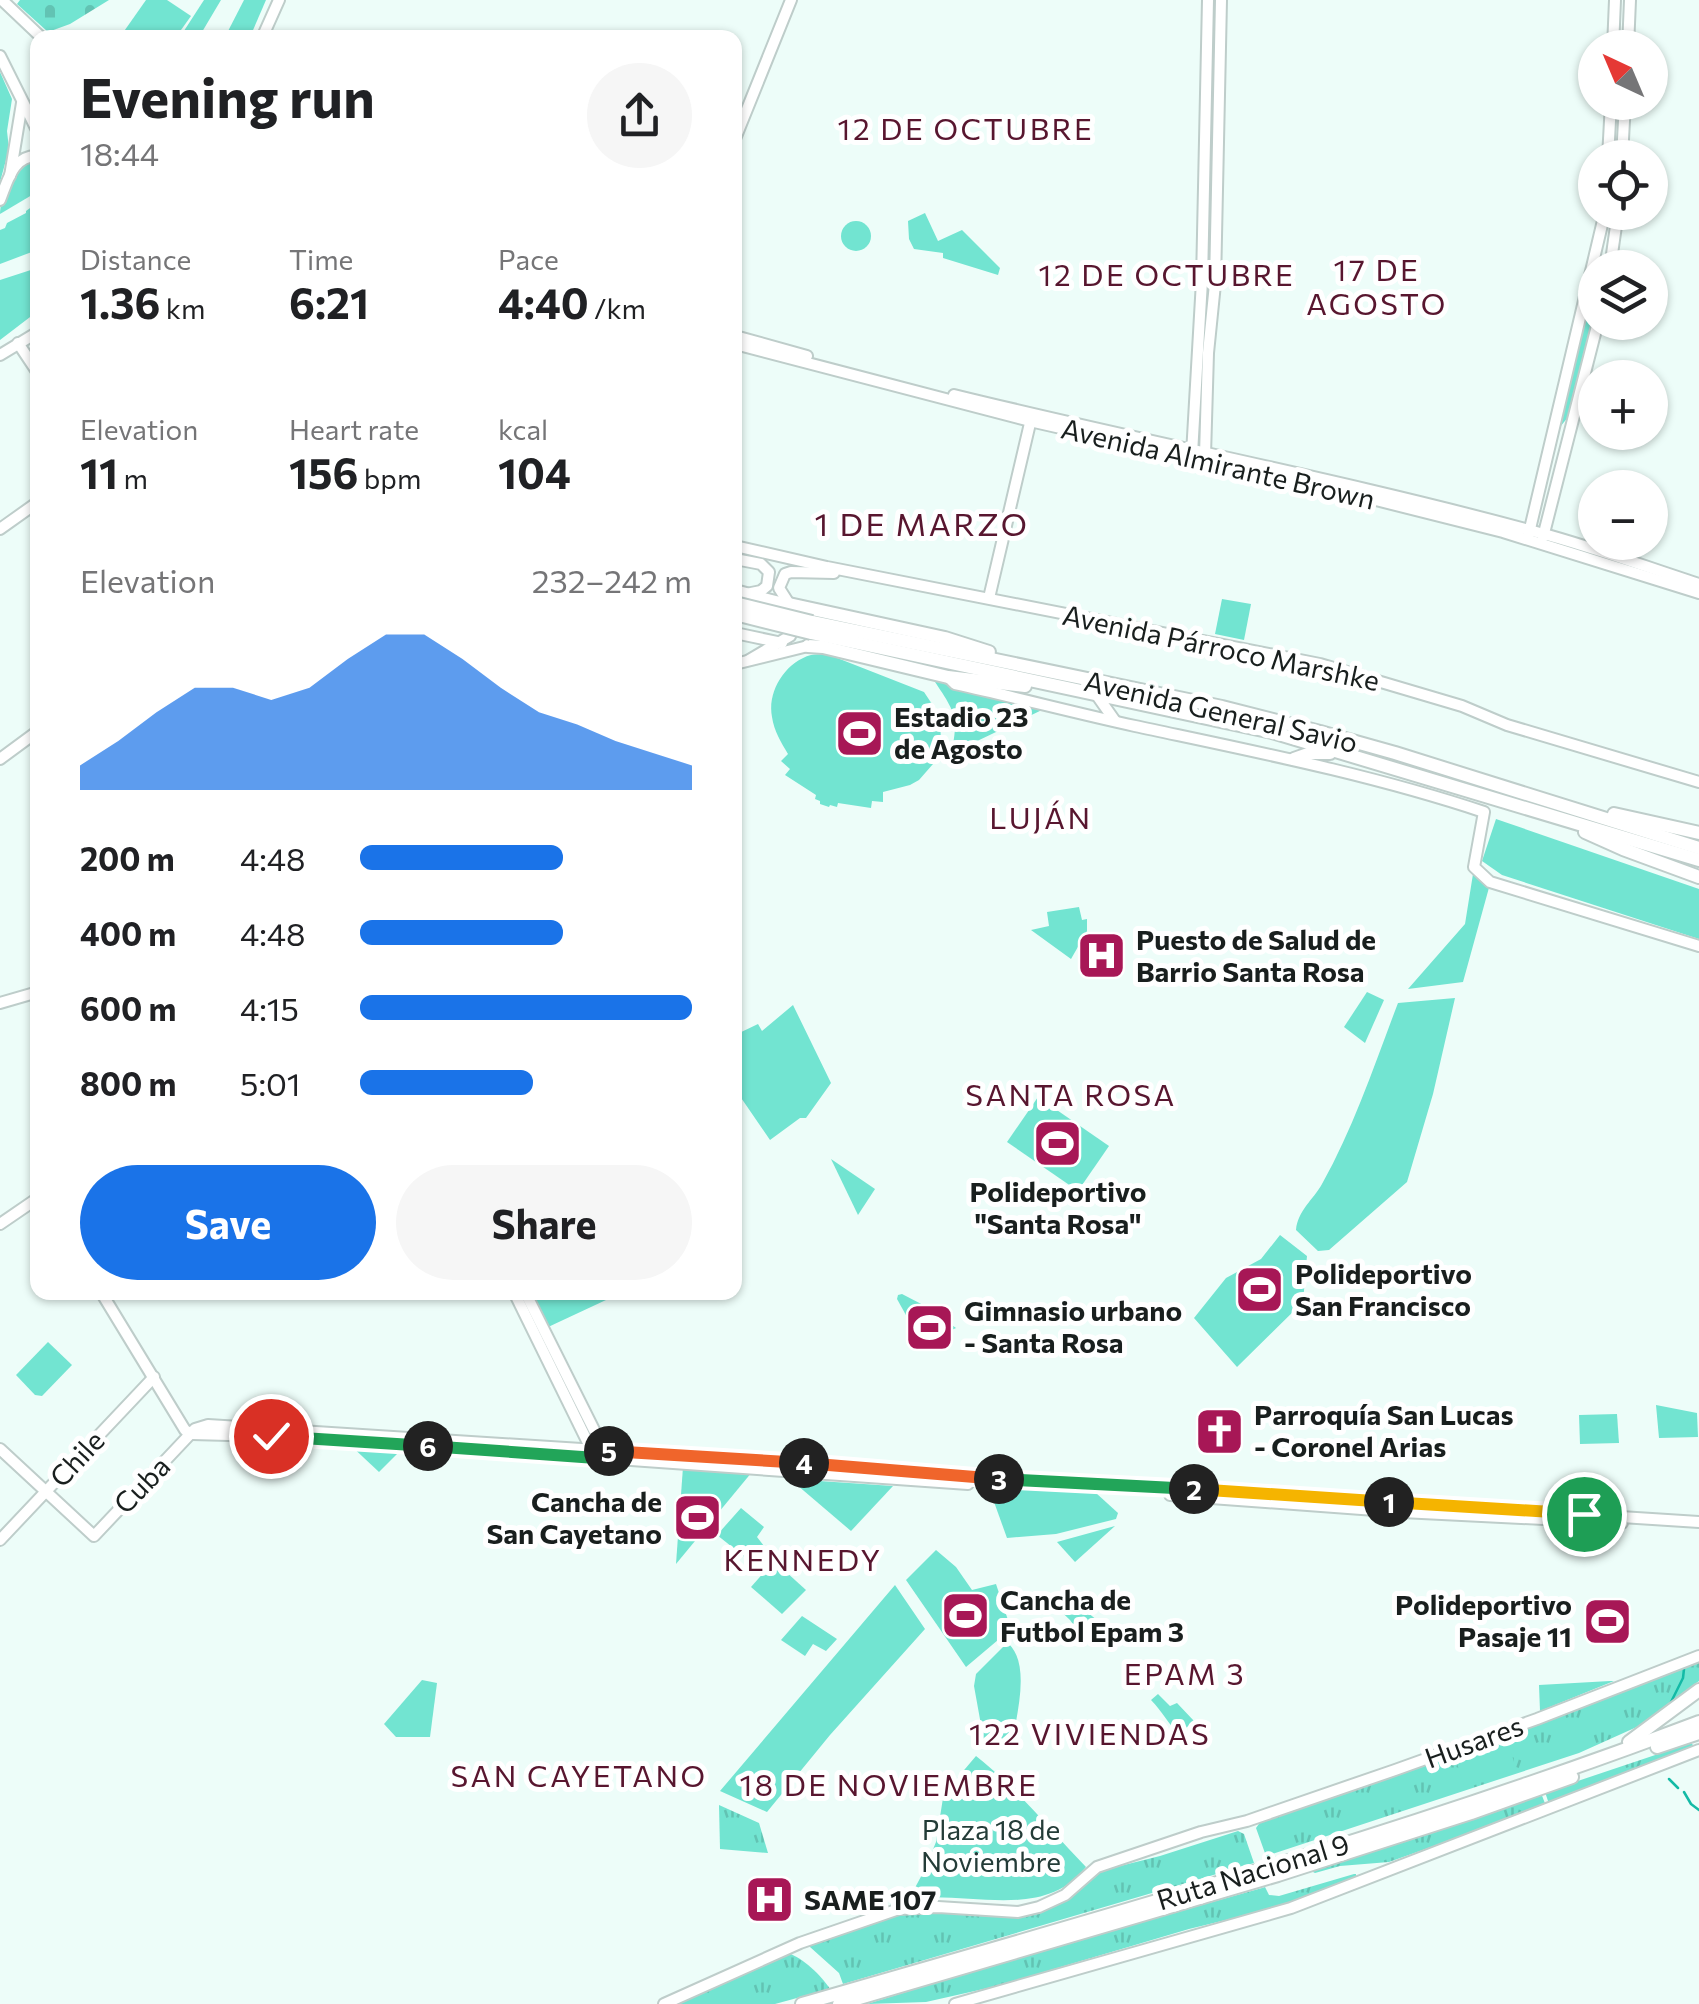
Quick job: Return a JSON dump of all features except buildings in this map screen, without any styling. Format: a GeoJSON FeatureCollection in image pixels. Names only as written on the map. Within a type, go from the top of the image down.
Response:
{"type":"FeatureCollection","features":[{"type":"Feature","properties":{"kind":"highway","name":"Avenida General Savio"},"geometry":{"type":"LineString","coordinates":[[742,597],[872,640]]}},
{"type":"Feature","properties":{"kind":"highway"},"geometry":{"type":"LineString","coordinates":[[789,604],[945,638],[1068,682]]}},
{"type":"Feature","properties":{"kind":"highway","name":"Avenida General Savio"},"geometry":{"type":"LineString","coordinates":[[742,615],[1068,682],[1222,707],[1395,753],[1699,848]]}},
{"type":"Feature","properties":{"kind":"highway"},"geometry":{"type":"LineString","coordinates":[[808,646],[948,677],[1012,685],[1068,682]]}},
{"type":"Feature","properties":{"kind":"highway","name":"Avenida General Savio"},"geometry":{"type":"LineString","coordinates":[[1068,682],[1096,694],[1250,727],[1354,755],[1699,860]]}},
{"type":"Feature","properties":{"kind":"highway"},"geometry":{"type":"LineString","coordinates":[[1294,759],[1318,752],[1354,755]]}},
{"type":"Feature","properties":{"kind":"highway"},"geometry":{"type":"LineString","coordinates":[[1520,793],[1699,833]]}},
{"type":"Feature","properties":{"kind":"highway"},"geometry":{"type":"LineString","coordinates":[[1538,811],[1699,877]]}},
{"type":"Feature","properties":{"kind":"highway"},"geometry":{"type":"LineString","coordinates":[[1553,1775],[1637,1737],[1699,1690]]}},
{"type":"Feature","properties":{"kind":"highway","name":"Ruta Nacional 9"},"geometry":{"type":"LineString","coordinates":[[1276,1871],[1699,1722]]}},
{"type":"Feature","properties":{"kind":"highway","name":"Ruta Nacional 9"},"geometry":{"type":"LineString","coordinates":[[808,2002],[867,1991],[1471,1814],[1631,1756],[1699,1736]]}},
{"type":"Feature","properties":{"kind":"highway","name":"Ruta Nacional 9"},"geometry":{"type":"LineString","coordinates":[[839,2004],[867,1991]]}},
{"type":"Feature","properties":{"kind":"main road"},"geometry":{"type":"LineString","coordinates":[[2,0],[34,30]]}},
{"type":"Feature","properties":{"kind":"main road"},"geometry":{"type":"LineString","coordinates":[[266,30],[279,0]]}},
{"type":"Feature","properties":{"kind":"main road"},"geometry":{"type":"LineString","coordinates":[[742,122],[791,0]]}},
{"type":"Feature","properties":{"kind":"main road"},"geometry":{"type":"LineString","coordinates":[[1192,453],[1202,281],[1208,0]]}},
{"type":"Feature","properties":{"kind":"main road"},"geometry":{"type":"LineString","coordinates":[[1205,456],[1215,284],[1220,0]]}},
{"type":"Feature","properties":{"kind":"main road"},"geometry":{"type":"LineString","coordinates":[[1614,30],[1616,0]]}},
{"type":"Feature","properties":{"kind":"main road"},"geometry":{"type":"LineString","coordinates":[[1629,30],[1630,0]]}},
{"type":"Feature","properties":{"kind":"main road"},"geometry":{"type":"LineString","coordinates":[[0,56],[30,116]]}},
{"type":"Feature","properties":{"kind":"main road"},"geometry":{"type":"LineString","coordinates":[[10,176],[22,100]]}},
{"type":"Feature","properties":{"kind":"main road"},"geometry":{"type":"LineString","coordinates":[[0,200],[23,157],[30,157]]}},
{"type":"Feature","properties":{"kind":"main road"},"geometry":{"type":"LineString","coordinates":[[1529,534],[1602,230]]}},
{"type":"Feature","properties":{"kind":"main road"},"geometry":{"type":"LineString","coordinates":[[0,354],[30,336]]}},
{"type":"Feature","properties":{"kind":"main road","name":"Avenida Almirante Brown"},"geometry":{"type":"LineString","coordinates":[[742,340],[1031,418],[1529,534],[1699,584]]}},
{"type":"Feature","properties":{"kind":"main road"},"geometry":{"type":"LineString","coordinates":[[1542,538],[1593,340]]}},
{"type":"Feature","properties":{"kind":"main road"},"geometry":{"type":"LineString","coordinates":[[18,343],[30,361]]}},
{"type":"Feature","properties":{"kind":"main road","name":"Avenida Almirante Brown"},"geometry":{"type":"LineString","coordinates":[[742,344],[750,344]]}},
{"type":"Feature","properties":{"kind":"main road"},"geometry":{"type":"LineString","coordinates":[[989,598],[1031,418]]}},
{"type":"Feature","properties":{"kind":"main road"},"geometry":{"type":"LineString","coordinates":[[0,529],[30,508]]}},
{"type":"Feature","properties":{"kind":"main road","name":"Avenida Almirante Brown"},"geometry":{"type":"LineString","coordinates":[[1542,538],[1699,593]]}},
{"type":"Feature","properties":{"kind":"main road","name":"Avenida Párroco Marshke"},"geometry":{"type":"LineString","coordinates":[[742,547],[1320,664],[1699,782]]}},
{"type":"Feature","properties":{"kind":"main road"},"geometry":{"type":"LineString","coordinates":[[742,560],[761,564],[769,572],[767,586],[742,595]]}},
{"type":"Feature","properties":{"kind":"main road"},"geometry":{"type":"LineString","coordinates":[[749,660],[790,636],[797,625],[797,617],[778,588],[782,576],[788,572],[860,572]]}},
{"type":"Feature","properties":{"kind":"main road"},"geometry":{"type":"LineString","coordinates":[[742,597],[789,604]]}},
{"type":"Feature","properties":{"kind":"main road"},"geometry":{"type":"LineString","coordinates":[[742,635],[808,646]]}},
{"type":"Feature","properties":{"kind":"main road"},"geometry":{"type":"LineString","coordinates":[[742,662],[808,646]]}},
{"type":"Feature","properties":{"kind":"main road"},"geometry":{"type":"LineString","coordinates":[[948,677],[956,684],[1294,759],[1484,812],[1474,866],[1490,882],[1699,946]]}},
{"type":"Feature","properties":{"kind":"main road"},"geometry":{"type":"LineString","coordinates":[[1096,694],[1115,721]]}},
{"type":"Feature","properties":{"kind":"main road"},"geometry":{"type":"LineString","coordinates":[[0,759],[30,737]]}},
{"type":"Feature","properties":{"kind":"main road"},"geometry":{"type":"LineString","coordinates":[[0,1003],[30,994]]}},
{"type":"Feature","properties":{"kind":"main road"},"geometry":{"type":"LineString","coordinates":[[0,1224],[30,1203]]}},
{"type":"Feature","properties":{"kind":"main road"},"geometry":{"type":"LineString","coordinates":[[105,1300],[191,1434],[600,1455],[1402,1512],[1699,1524]]}},
{"type":"Feature","properties":{"kind":"main road"},"geometry":{"type":"LineString","coordinates":[[518,1300],[600,1455]]}},
{"type":"Feature","properties":{"kind":"main road"},"geometry":{"type":"LineString","coordinates":[[529,1300],[600,1455]]}},
{"type":"Feature","properties":{"kind":"main road","name":"Chile"},"geometry":{"type":"LineString","coordinates":[[0,1540],[154,1378]]}},
{"type":"Feature","properties":{"kind":"main road","name":"Cuba"},"geometry":{"type":"LineString","coordinates":[[46,1492],[94,1536],[191,1434]]}},
{"type":"Feature","properties":{"kind":"main road"},"geometry":{"type":"LineString","coordinates":[[0,1449],[46,1492]]}},
{"type":"Feature","properties":{"kind":"main road","name":"Husares"},"geometry":{"type":"LineString","coordinates":[[664,2004],[800,1942],[899,1909],[938,1907],[1004,1912],[1049,1904],[1096,1867],[1247,1821],[1537,1720],[1699,1656]]}},
{"type":"Feature","properties":{"kind":"main road"},"geometry":{"type":"LineString","coordinates":[[955,2004],[1291,1908],[1699,1750]]}},
{"type":"Feature","properties":{"kind":"green space"},"geometry":{"type":"Polygon","coordinates":[[[20,0],[109,0],[54,30],[46,30],[17,4],[20,0]]]}},
{"type":"Feature","properties":{"kind":"green space"},"geometry":{"type":"Polygon","coordinates":[[[146,0],[167,0],[191,16],[181,30],[125,30],[146,0]]]}},
{"type":"Feature","properties":{"kind":"green space"},"geometry":{"type":"Polygon","coordinates":[[[204,0],[221,0],[203,30],[185,30],[204,0]]]}},
{"type":"Feature","properties":{"kind":"green space"},"geometry":{"type":"Polygon","coordinates":[[[244,0],[266,0],[253,30],[229,30],[244,0]]]}},
{"type":"Feature","properties":{"kind":"green space"},"geometry":{"type":"Polygon","coordinates":[[[0,72],[12,99],[7,131],[9,149],[0,182],[0,72]]]}},
{"type":"Feature","properties":{"kind":"green space"},"geometry":{"type":"Polygon","coordinates":[[[30,161],[30,196],[0,214],[2,200],[18,171],[30,161]]]}},
{"type":"Feature","properties":{"kind":"green space"},"geometry":{"type":"Polygon","coordinates":[[[30,208],[30,253],[0,264],[0,230],[30,208]]]}},
{"type":"Feature","properties":{"kind":"green space"},"geometry":{"type":"Polygon","coordinates":[[[925,213],[938,241],[962,230],[1000,268],[998,275],[943,258],[943,253],[914,249],[908,221],[925,213]]]}},
{"type":"Feature","properties":{"kind":"green space"},"geometry":{"type":"Polygon","coordinates":[[[856,221],[867,225],[871,236],[867,247],[856,251],[845,247],[841,236],[845,225],[856,221]]]}},
{"type":"Feature","properties":{"kind":"green space"},"geometry":{"type":"Polygon","coordinates":[[[30,270],[30,317],[0,340],[0,280],[30,270]]]}},
{"type":"Feature","properties":{"kind":"green space"},"geometry":{"type":"Polygon","coordinates":[[[1579,340],[1590,340],[1584,360],[1578,360],[1578,383],[1569,416],[1560,427],[1579,340]]]}},
{"type":"Feature","properties":{"kind":"green space"},"geometry":{"type":"Polygon","coordinates":[[[1222,599],[1251,604],[1244,640],[1215,634],[1222,599]]]}},
{"type":"Feature","properties":{"kind":"green space","name":"Estadio 23 de Agosto"},"geometry":{"type":"Polygon","coordinates":[[[827,654],[924,692],[940,716],[941,744],[933,764],[919,780],[883,792],[883,802],[872,801],[871,808],[820,804],[816,795],[785,775],[790,769],[781,761],[788,754],[773,722],[775,688],[793,664],[811,655],[827,654]]]}},
{"type":"Feature","properties":{"kind":"green space"},"geometry":{"type":"Polygon","coordinates":[[[933,679],[959,689],[1046,708],[973,743],[953,757],[953,713],[933,679]]]}},
{"type":"Feature","properties":{"kind":"green space"},"geometry":{"type":"Polygon","coordinates":[[[1496,819],[1699,889],[1699,939],[1502,875],[1482,861],[1496,819]]]}},
{"type":"Feature","properties":{"kind":"green space"},"geometry":{"type":"Polygon","coordinates":[[[1473,874],[1490,884],[1463,982],[1408,989],[1465,924],[1473,874]]]}},
{"type":"Feature","properties":{"kind":"green space"},"geometry":{"type":"Polygon","coordinates":[[[1079,907],[1082,920],[1087,919],[1087,931],[1071,959],[1031,930],[1049,926],[1047,912],[1079,907]]]}},
{"type":"Feature","properties":{"kind":"green space"},"geometry":{"type":"Polygon","coordinates":[[[1367,992],[1384,1000],[1365,1043],[1344,1027],[1367,992]]]}},
{"type":"Feature","properties":{"kind":"green space"},"geometry":{"type":"Polygon","coordinates":[[[1455,998],[1407,1182],[1329,1250],[1318,1251],[1296,1230],[1297,1223],[1344,1140],[1398,1003],[1455,998]]]}},
{"type":"Feature","properties":{"kind":"green space"},"geometry":{"type":"Polygon","coordinates":[[[793,1005],[831,1083],[806,1118],[800,1118],[770,1140],[742,1099],[742,1032],[758,1024],[762,1031],[793,1005]]]}},
{"type":"Feature","properties":{"kind":"green space","name":"Polideportivo \"Santa Rosa\""},"geometry":{"type":"Polygon","coordinates":[[[1038,1097],[1109,1146],[1078,1191],[1007,1142],[1038,1097]]]}},
{"type":"Feature","properties":{"kind":"green space"},"geometry":{"type":"Polygon","coordinates":[[[831,1159],[875,1189],[858,1215],[831,1159]]]}},
{"type":"Feature","properties":{"kind":"green space","name":"Polideportivo San Francisco"},"geometry":{"type":"Polygon","coordinates":[[[1280,1235],[1307,1256],[1303,1302],[1237,1367],[1194,1318],[1226,1278],[1261,1259],[1280,1235]]]}},
{"type":"Feature","properties":{"kind":"green space"},"geometry":{"type":"Polygon","coordinates":[[[902,1294],[956,1328],[922,1344],[897,1299],[902,1294]]]}},
{"type":"Feature","properties":{"kind":"green space"},"geometry":{"type":"Polygon","coordinates":[[[532,1300],[606,1300],[546,1328],[532,1300]]]}},
{"type":"Feature","properties":{"kind":"green space"},"geometry":{"type":"Polygon","coordinates":[[[48,1342],[72,1365],[42,1396],[35,1395],[16,1375],[48,1342]]]}},
{"type":"Feature","properties":{"kind":"green space"},"geometry":{"type":"Polygon","coordinates":[[[1656,1405],[1697,1413],[1698,1437],[1659,1438],[1656,1405]]]}},
{"type":"Feature","properties":{"kind":"green space"},"geometry":{"type":"Polygon","coordinates":[[[1617,1414],[1619,1443],[1580,1444],[1579,1415],[1617,1414]]]}},
{"type":"Feature","properties":{"kind":"green space"},"geometry":{"type":"Polygon","coordinates":[[[347,1442],[405,1446],[379,1472],[347,1442]]]}},
{"type":"Feature","properties":{"kind":"green space","name":"Cancha de San Cayetano"},"geometry":{"type":"Polygon","coordinates":[[[683,1467],[752,1472],[676,1564],[683,1467]]]}},
{"type":"Feature","properties":{"kind":"green space"},"geometry":{"type":"Polygon","coordinates":[[[790,1479],[893,1486],[851,1531],[790,1479]]]}},
{"type":"Feature","properties":{"kind":"green space"},"geometry":{"type":"Polygon","coordinates":[[[989,1488],[1096,1493],[1118,1513],[1116,1519],[1056,1534],[1007,1538],[989,1488]]]}},
{"type":"Feature","properties":{"kind":"green space"},"geometry":{"type":"Polygon","coordinates":[[[741,1508],[764,1527],[757,1537],[764,1546],[751,1562],[717,1535],[741,1508]]]}},
{"type":"Feature","properties":{"kind":"green space"},"geometry":{"type":"Polygon","coordinates":[[[1115,1526],[1075,1562],[1057,1542],[1115,1526]]]}},
{"type":"Feature","properties":{"kind":"green space"},"geometry":{"type":"Polygon","coordinates":[[[936,1550],[956,1567],[972,1590],[996,1584],[1011,1629],[966,1667],[906,1580],[936,1550]]]}},
{"type":"Feature","properties":{"kind":"green space"},"geometry":{"type":"Polygon","coordinates":[[[774,1561],[806,1590],[782,1614],[751,1587],[774,1561]]]}},
{"type":"Feature","properties":{"kind":"green space"},"geometry":{"type":"Polygon","coordinates":[[[895,1585],[925,1629],[767,1812],[720,1791],[895,1585]]]}},
{"type":"Feature","properties":{"kind":"green space"},"geometry":{"type":"Polygon","coordinates":[[[1054,1594],[1074,1612],[1081,1607],[1098,1621],[1083,1638],[1049,1600],[1054,1594]]]}},
{"type":"Feature","properties":{"kind":"green space"},"geometry":{"type":"Polygon","coordinates":[[[802,1616],[837,1639],[826,1651],[813,1644],[805,1656],[781,1640],[802,1616]]]}},
{"type":"Feature","properties":{"kind":"green space"},"geometry":{"type":"Polygon","coordinates":[[[1009,1644],[1016,1653],[1021,1678],[1012,1745],[982,1744],[974,1686],[976,1674],[1009,1644]]]}},
{"type":"Feature","properties":{"kind":"green space"},"geometry":{"type":"Polygon","coordinates":[[[1699,1661],[1699,1681],[1639,1726],[1579,1753],[1266,1856],[1256,1828],[1261,1821],[1502,1738],[1699,1661]]]}},
{"type":"Feature","properties":{"kind":"green space"},"geometry":{"type":"Polygon","coordinates":[[[422,1680],[437,1683],[430,1737],[396,1737],[384,1724],[422,1680]]]}},
{"type":"Feature","properties":{"kind":"green space"},"geometry":{"type":"Polygon","coordinates":[[[1614,1681],[1540,1711],[1539,1685],[1614,1681]]]}},
{"type":"Feature","properties":{"kind":"green space"},"geometry":{"type":"Polygon","coordinates":[[[1158,1694],[1170,1706],[1177,1703],[1194,1721],[1179,1734],[1151,1700],[1158,1694]]]}},
{"type":"Feature","properties":{"kind":"green space"},"geometry":{"type":"Polygon","coordinates":[[[1507,1740],[1516,1768],[1464,1786],[1455,1757],[1507,1740]]]}},
{"type":"Feature","properties":{"kind":"green space"},"geometry":{"type":"Polygon","coordinates":[[[1691,1743],[1695,1747],[1549,1804],[1545,1792],[1691,1743]]]}},
{"type":"Feature","properties":{"kind":"green space","name":"Plaza 18 de Noviembre"},"geometry":{"type":"Polygon","coordinates":[[[976,1756],[1019,1795],[1086,1867],[1069,1884],[1027,1899],[909,1899],[936,1842],[943,1798],[976,1756]]]}},
{"type":"Feature","properties":{"kind":"green space"},"geometry":{"type":"Polygon","coordinates":[[[1541,1793],[1546,1806],[1389,1862],[1340,1866],[1315,1873],[1309,1870],[1541,1793]]]}},
{"type":"Feature","properties":{"kind":"green space"},"geometry":{"type":"Polygon","coordinates":[[[719,1805],[759,1823],[768,1853],[720,1849],[719,1805]]]}},
{"type":"Feature","properties":{"kind":"green space"},"geometry":{"type":"Polygon","coordinates":[[[1238,1831],[1244,1834],[1254,1863],[843,1984],[839,1973],[810,1947],[909,1912],[1025,1916],[1067,1901],[1100,1871],[1238,1831]]]}},
{"type":"Feature","properties":{"kind":"green space"},"geometry":{"type":"Polygon","coordinates":[[[1356,1874],[1356,1878],[1271,1909],[997,1986],[926,2002],[867,2004],[1265,1887],[1269,1895],[1279,1896],[1356,1874]]]}},
{"type":"Feature","properties":{"kind":"green space"},"geometry":{"type":"Polygon","coordinates":[[[788,1953],[811,1968],[830,1989],[775,2004],[677,2004],[788,1953]]]}},
{"type":"Feature","properties":{"kind":"waterway"},"geometry":{"type":"LineString","coordinates":[[1670,1704],[1684,1669]]}},
{"type":"Feature","properties":{"kind":"waterway"},"geometry":{"type":"LineString","coordinates":[[1669,1779],[1678,1788]]}},
{"type":"Feature","properties":{"kind":"waterway"},"geometry":{"type":"LineString","coordinates":[[1684,1792],[1699,1810]]}},
{"type":"Feature","properties":{"kind":"place","name":"Estadio 23 de Agosto"},"geometry":{"type":"Point","coordinates":[859,733]}},
{"type":"Feature","properties":{"kind":"place","name":"Puesto de Salud de Barrio Santa Rosa"},"geometry":{"type":"Point","coordinates":[1101,956]}},
{"type":"Feature","properties":{"kind":"place","name":"Polideportivo \"Santa Rosa\""},"geometry":{"type":"Point","coordinates":[1058,1144]}},
{"type":"Feature","properties":{"kind":"place","name":"Polideportivo San Francisco"},"geometry":{"type":"Point","coordinates":[1260,1290]}},
{"type":"Feature","properties":{"kind":"place","name":"Gimnasio urbano - Santa Rosa"},"geometry":{"type":"Point","coordinates":[929,1327]}},
{"type":"Feature","properties":{"kind":"place","name":"Parroquía San Lucas - Coronel Arias"},"geometry":{"type":"Point","coordinates":[1219,1431]}},
{"type":"Feature","properties":{"kind":"place","name":"Cancha de San Cayetano"},"geometry":{"type":"Point","coordinates":[697,1518]}},
{"type":"Feature","properties":{"kind":"place","name":"Cancha de Futbol Epam 3"},"geometry":{"type":"Point","coordinates":[965,1616]}},
{"type":"Feature","properties":{"kind":"place","name":"Polideportivo Pasaje 11"},"geometry":{"type":"Point","coordinates":[1607,1621]}},
{"type":"Feature","properties":{"kind":"place","name":"SAME 107"},"geometry":{"type":"Point","coordinates":[769,1900]}},
{"type":"Feature","properties":{"kind":"district","name":"12 DE OCTUBRE"},"geometry":{"type":"Point","coordinates":[966,130]}},
{"type":"Feature","properties":{"kind":"district","name":"12 DE OCTUBRE"},"geometry":{"type":"Point","coordinates":[1167,276]}},
{"type":"Feature","properties":{"kind":"district","name":"17 DE AGOSTO"},"geometry":{"type":"Point","coordinates":[1377,288]}},
{"type":"Feature","properties":{"kind":"district","name":"1 DE MARZO"},"geometry":{"type":"Point","coordinates":[922,525]}},
{"type":"Feature","properties":{"kind":"district","name":"LUJÁN"},"geometry":{"type":"Point","coordinates":[1041,819]}},
{"type":"Feature","properties":{"kind":"district","name":"SANTA ROSA"},"geometry":{"type":"Point","coordinates":[1071,1096]}},
{"type":"Feature","properties":{"kind":"district","name":"KENNEDY"},"geometry":{"type":"Point","coordinates":[803,1561]}},
{"type":"Feature","properties":{"kind":"district","name":"EPAM 3"},"geometry":{"type":"Point","coordinates":[1185,1675]}},
{"type":"Feature","properties":{"kind":"district","name":"122 VIVIENDAS"},"geometry":{"type":"Point","coordinates":[1090,1735]}},
{"type":"Feature","properties":{"kind":"district","name":"SAN CAYETANO"},"geometry":{"type":"Point","coordinates":[579,1777]}},
{"type":"Feature","properties":{"kind":"district","name":"18 DE NOVIEMBRE"},"geometry":{"type":"Point","coordinates":[889,1786]}},
{"type":"Feature","properties":{"kind":"route"},"geometry":{"type":"LineString","coordinates":[[271,1436],[596,1458],[592,1450],[988,1479],[1584,1514]]}}]}
